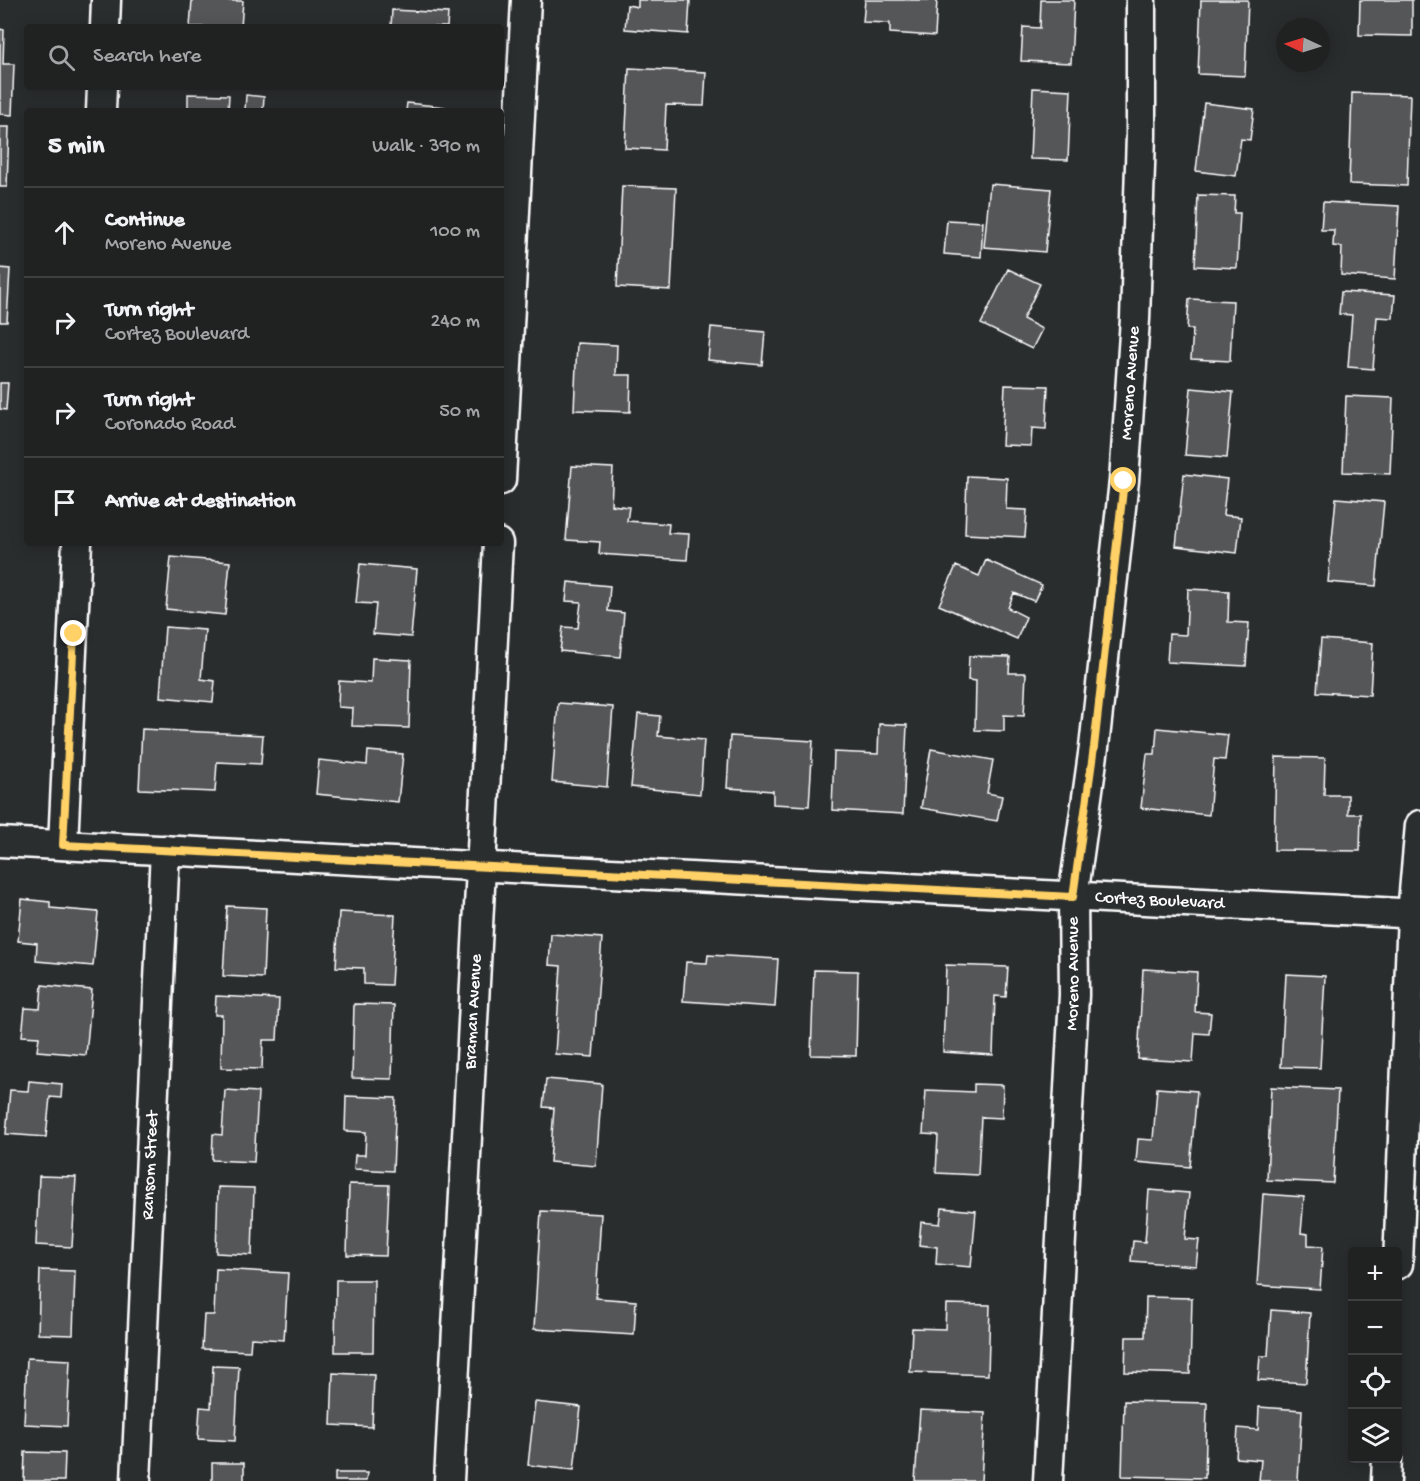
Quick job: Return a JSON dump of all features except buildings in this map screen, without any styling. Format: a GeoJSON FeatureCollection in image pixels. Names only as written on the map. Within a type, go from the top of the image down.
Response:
{"type":"FeatureCollection","features":[{"type":"Feature","properties":{"kind":"street"},"geometry":{"type":"LineString","coordinates":[[105,24],[106,0]]}},
{"type":"Feature","properties":{"kind":"street"},"geometry":{"type":"LineString","coordinates":[[504,422],[526,0]]}},
{"type":"Feature","properties":{"kind":"street","name":"Moreno Avenue"},"geometry":{"type":"LineString","coordinates":[[1048,1481],[1074,995],[1073,897],[1094,747],[1125,470],[1135,319],[1141,135],[1141,0]]}},
{"type":"Feature","properties":{"kind":"street"},"geometry":{"type":"LineString","coordinates":[[101,108],[102,90]]}},
{"type":"Feature","properties":{"kind":"street"},"geometry":{"type":"LineString","coordinates":[[63,845],[77,546]]}},
{"type":"Feature","properties":{"kind":"street","name":"Braman Avenue"},"geometry":{"type":"LineString","coordinates":[[449,1481],[498,546]]}},
{"type":"Feature","properties":{"kind":"street"},"geometry":{"type":"LineString","coordinates":[[1399,1247],[1420,825]]}},
{"type":"Feature","properties":{"kind":"street","name":"Cortez Boulevard"},"geometry":{"type":"LineString","coordinates":[[0,842],[1416,914]]}},
{"type":"Feature","properties":{"kind":"street","name":"Ransom Street"},"geometry":{"type":"LineString","coordinates":[[136,1481],[165,850]]}},
{"type":"Feature","properties":{"kind":"street"},"geometry":{"type":"LineString","coordinates":[[1386,1481],[1387,1463]]}},
{"type":"Feature","properties":{"kind":"route"},"geometry":{"type":"LineString","coordinates":[[74,634],[65,767],[63,845],[482,865],[600,873],[804,881],[1073,897],[1094,747],[1124,481]]}}]}
